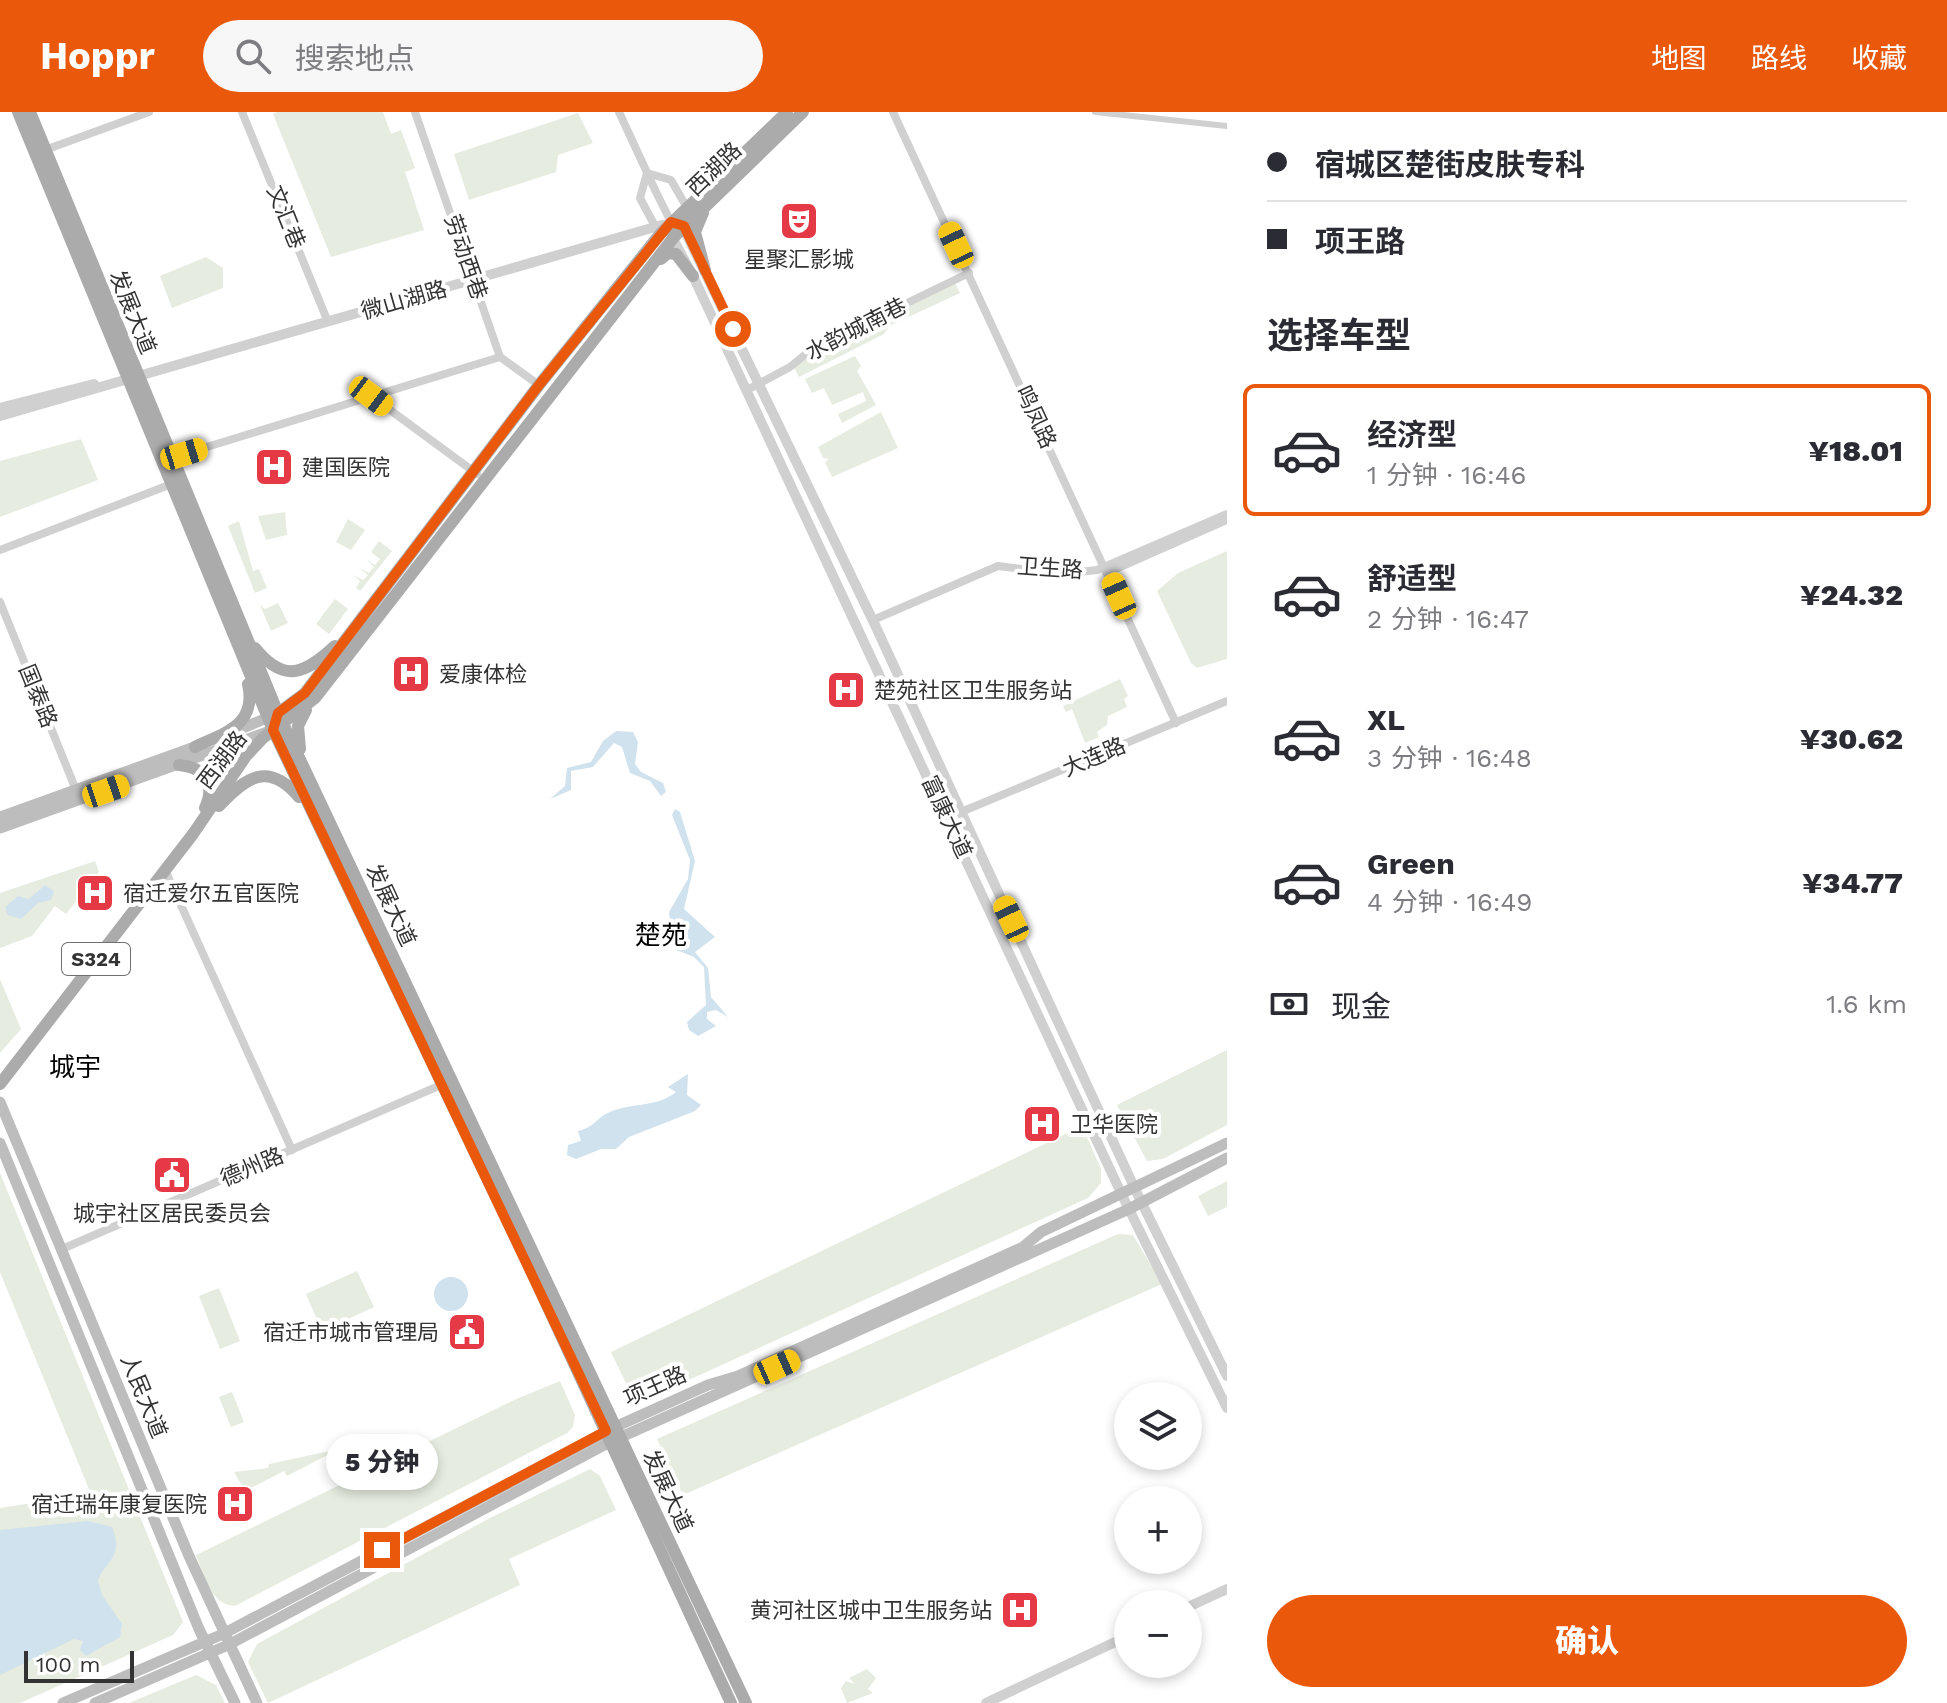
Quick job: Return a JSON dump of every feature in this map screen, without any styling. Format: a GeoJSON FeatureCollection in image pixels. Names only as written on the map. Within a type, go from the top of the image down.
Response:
{"type":"FeatureCollection","features":[{"type":"Feature","properties":{"kind":"main road","name":"发展大道"},"geometry":{"type":"LineString","coordinates":[[18,112],[130,377],[171,458],[238,634]]}},
{"type":"Feature","properties":{"kind":"main road","name":"发展大道"},"geometry":{"type":"LineString","coordinates":[[30,112],[169,485],[238,634],[321,835],[746,1703]]}},
{"type":"Feature","properties":{"kind":"main road","name":"西湖路"},"geometry":{"type":"LineString","coordinates":[[677,224],[686,206],[787,112]]}},
{"type":"Feature","properties":{"kind":"main road","name":"西湖路"},"geometry":{"type":"LineString","coordinates":[[0,1084],[193,834],[246,756],[275,721],[305,693],[539,385],[663,232],[718,193],[803,112]]}},
{"type":"Feature","properties":{"kind":"main road"},"geometry":{"type":"LineString","coordinates":[[699,273],[695,227],[718,193]]}},
{"type":"Feature","properties":{"kind":"main road","name":"西湖路"},"geometry":{"type":"LineString","coordinates":[[275,721],[315,698],[639,281],[663,232]]}},
{"type":"Feature","properties":{"kind":"main road"},"geometry":{"type":"LineString","coordinates":[[639,281],[663,256],[672,253],[699,273]]}},
{"type":"Feature","properties":{"kind":"main road"},"geometry":{"type":"LineString","coordinates":[[238,634],[274,667],[294,672],[318,661],[359,622]]}},
{"type":"Feature","properties":{"kind":"main road"},"geometry":{"type":"LineString","coordinates":[[195,747],[236,726],[251,707],[238,634]]}},
{"type":"Feature","properties":{"kind":"main road"},"geometry":{"type":"LineString","coordinates":[[302,760],[298,726],[315,698]]}},
{"type":"Feature","properties":{"kind":"main road","name":"发展大道"},"geometry":{"type":"LineString","coordinates":[[275,721],[302,760],[613,1434],[731,1703]]}},
{"type":"Feature","properties":{"kind":"main road"},"geometry":{"type":"LineString","coordinates":[[0,817],[275,721]]}},
{"type":"Feature","properties":{"kind":"main road"},"geometry":{"type":"LineString","coordinates":[[0,828],[179,765],[275,721]]}},
{"type":"Feature","properties":{"kind":"main road"},"geometry":{"type":"LineString","coordinates":[[179,765],[198,769],[210,787],[210,797],[193,834]]}},
{"type":"Feature","properties":{"kind":"main road"},"geometry":{"type":"LineString","coordinates":[[193,834],[242,783],[262,776],[274,778],[292,789],[321,835]]}},
{"type":"Feature","properties":{"kind":"main road","name":"人民大道"},"geometry":{"type":"LineString","coordinates":[[0,1102],[226,1640],[257,1703]]}},
{"type":"Feature","properties":{"kind":"main road"},"geometry":{"type":"LineString","coordinates":[[1,1146],[17,1143]]}},
{"type":"Feature","properties":{"kind":"main road","name":"项王路"},"geometry":{"type":"LineString","coordinates":[[63,1703],[226,1640],[708,1385],[738,1376],[1023,1247],[1041,1232],[1227,1143]]}},
{"type":"Feature","properties":{"kind":"main road","name":"人民大道"},"geometry":{"type":"LineString","coordinates":[[1,1146],[207,1648],[235,1703]]}},
{"type":"Feature","properties":{"kind":"main road","name":"项王路"},"geometry":{"type":"LineString","coordinates":[[613,1434],[1129,1209],[1227,1158]]}},
{"type":"Feature","properties":{"kind":"main road","name":"项王路"},"geometry":{"type":"LineString","coordinates":[[95,1703],[207,1648]]}},
{"type":"Feature","properties":{"kind":"street"},"geometry":{"type":"LineString","coordinates":[[45,150],[149,112]]}},
{"type":"Feature","properties":{"kind":"street","name":"文汇巷"},"geometry":{"type":"LineString","coordinates":[[242,112],[328,322]]}},
{"type":"Feature","properties":{"kind":"street","name":"劳动西巷"},"geometry":{"type":"LineString","coordinates":[[415,112],[500,357]]}},
{"type":"Feature","properties":{"kind":"street"},"geometry":{"type":"LineString","coordinates":[[619,112],[656,193],[677,224]]}},
{"type":"Feature","properties":{"kind":"street","name":"鸣凤路"},"geometry":{"type":"LineString","coordinates":[[893,112],[1176,723]]}},
{"type":"Feature","properties":{"kind":"street"},"geometry":{"type":"LineString","coordinates":[[1095,112],[1227,126]]}},
{"type":"Feature","properties":{"kind":"street"},"geometry":{"type":"LineString","coordinates":[[647,173],[671,180],[686,206]]}},
{"type":"Feature","properties":{"kind":"street"},"geometry":{"type":"LineString","coordinates":[[647,173],[640,198],[663,232]]}},
{"type":"Feature","properties":{"kind":"street","name":"富康大道"},"geometry":{"type":"LineString","coordinates":[[677,224],[747,390],[1122,1195],[1227,1408]]}},
{"type":"Feature","properties":{"kind":"street","name":"微山湖路"},"geometry":{"type":"LineString","coordinates":[[0,416],[474,279],[663,232]]}},
{"type":"Feature","properties":{"kind":"street","name":"富康大道"},"geometry":{"type":"LineString","coordinates":[[663,232],[699,273],[759,384],[874,622],[1135,1189],[1227,1376]]}},
{"type":"Feature","properties":{"kind":"street","name":"水韵城南巷"},"geometry":{"type":"LineString","coordinates":[[747,390],[790,367],[812,349],[969,273]]}},
{"type":"Feature","properties":{"kind":"street"},"geometry":{"type":"LineString","coordinates":[[171,458],[500,357],[539,385]]}},
{"type":"Feature","properties":{"kind":"street","name":"微山湖路"},"geometry":{"type":"LineString","coordinates":[[0,408],[130,377]]}},
{"type":"Feature","properties":{"kind":"street"},"geometry":{"type":"LineString","coordinates":[[371,396],[485,480]]}},
{"type":"Feature","properties":{"kind":"street"},"geometry":{"type":"LineString","coordinates":[[0,550],[169,485]]}},
{"type":"Feature","properties":{"kind":"street","name":"卫生路"},"geometry":{"type":"LineString","coordinates":[[1107,569],[1227,514]]}},
{"type":"Feature","properties":{"kind":"street","name":"卫生路"},"geometry":{"type":"LineString","coordinates":[[874,622],[998,571],[1067,578],[1107,569],[1227,520]]}},
{"type":"Feature","properties":{"kind":"street","name":"国泰路"},"geometry":{"type":"LineString","coordinates":[[0,602],[76,790]]}},
{"type":"Feature","properties":{"kind":"street","name":"大连路"},"geometry":{"type":"LineString","coordinates":[[961,812],[1227,701]]}},
{"type":"Feature","properties":{"kind":"street"},"geometry":{"type":"LineString","coordinates":[[165,870],[292,1150]]}},
{"type":"Feature","properties":{"kind":"street","name":"德州路"},"geometry":{"type":"LineString","coordinates":[[62,1249],[441,1085]]}},
{"type":"Feature","properties":{"kind":"street"},"geometry":{"type":"LineString","coordinates":[[1202,1601],[1227,1589]]}},
{"type":"Feature","properties":{"kind":"street"},"geometry":{"type":"LineString","coordinates":[[986,1703],[1114,1643]]}},
{"type":"Feature","properties":{"kind":"shaded area"},"geometry":{"type":"Polygon","coordinates":[[[383,112],[391,134],[401,130],[415,168],[405,172],[424,230],[331,257],[273,114],[383,112]]]}},
{"type":"Feature","properties":{"kind":"shaded area"},"geometry":{"type":"Polygon","coordinates":[[[578,113],[593,143],[558,155],[556,172],[469,200],[454,154],[578,113]]]}},
{"type":"Feature","properties":{"kind":"shaded area"},"geometry":{"type":"Polygon","coordinates":[[[206,257],[223,268],[223,288],[172,308],[160,276],[206,257]]]}},
{"type":"Feature","properties":{"kind":"shaded area"},"geometry":{"type":"Polygon","coordinates":[[[955,283],[960,293],[889,326],[884,334],[799,377],[793,365],[955,283]]]}},
{"type":"Feature","properties":{"kind":"shaded area"},"geometry":{"type":"Polygon","coordinates":[[[855,356],[861,366],[857,371],[876,405],[842,423],[838,414],[866,401],[863,392],[832,405],[824,388],[812,393],[805,379],[855,356]]]}},
{"type":"Feature","properties":{"kind":"shaded area"},"geometry":{"type":"Polygon","coordinates":[[[881,412],[898,448],[832,477],[825,462],[829,459],[823,458],[818,447],[881,412]]]}},
{"type":"Feature","properties":{"kind":"shaded area"},"geometry":{"type":"Polygon","coordinates":[[[81,439],[98,480],[0,517],[0,461],[81,439]]]}},
{"type":"Feature","properties":{"kind":"shaded area"},"geometry":{"type":"Polygon","coordinates":[[[285,512],[287,535],[266,540],[258,516],[285,512]]]}},
{"type":"Feature","properties":{"kind":"shaded area"},"geometry":{"type":"Polygon","coordinates":[[[348,519],[365,530],[351,550],[336,542],[348,519]]]}},
{"type":"Feature","properties":{"kind":"shaded area"},"geometry":{"type":"Polygon","coordinates":[[[239,521],[253,571],[259,569],[267,588],[255,593],[228,526],[239,521]]]}},
{"type":"Feature","properties":{"kind":"shaded area"},"geometry":{"type":"Polygon","coordinates":[[[379,541],[392,551],[360,591],[356,588],[360,581],[353,575],[363,580],[368,575],[359,568],[369,573],[374,567],[366,559],[375,565],[380,559],[371,552],[379,541]]]}},
{"type":"Feature","properties":{"kind":"shaded area"},"geometry":{"type":"Polygon","coordinates":[[[1227,551],[1227,659],[1197,668],[1191,663],[1157,591],[1178,573],[1227,551]]]}},
{"type":"Feature","properties":{"kind":"shaded area"},"geometry":{"type":"Polygon","coordinates":[[[335,599],[348,609],[329,634],[316,624],[335,599]]]}},
{"type":"Feature","properties":{"kind":"shaded area"},"geometry":{"type":"Polygon","coordinates":[[[278,603],[288,623],[271,631],[260,605],[265,609],[278,603]]]}},
{"type":"Feature","properties":{"kind":"shaded area"},"geometry":{"type":"Polygon","coordinates":[[[1120,679],[1128,696],[1124,699],[1127,707],[1108,716],[1107,725],[1097,732],[1099,737],[1085,743],[1072,709],[1066,712],[1063,706],[1120,679]]]}},
{"type":"Feature","properties":{"kind":"shaded area"},"geometry":{"type":"Polygon","coordinates":[[[95,861],[99,872],[66,914],[55,906],[32,936],[0,948],[0,893],[95,861]]]}},
{"type":"Feature","properties":{"kind":"shaded area"},"geometry":{"type":"Polygon","coordinates":[[[0,979],[21,1029],[0,1053],[0,979]]]}},
{"type":"Feature","properties":{"kind":"shaded area"},"geometry":{"type":"Polygon","coordinates":[[[1227,1050],[1227,1125],[1163,1159],[1147,1161],[1117,1105],[1227,1050]]]}},
{"type":"Feature","properties":{"kind":"shaded area"},"geometry":{"type":"Polygon","coordinates":[[[1082,1126],[1101,1169],[1101,1183],[1088,1198],[636,1404],[611,1352],[1082,1126]]]}},
{"type":"Feature","properties":{"kind":"shaded area"},"geometry":{"type":"Polygon","coordinates":[[[0,1173],[183,1622],[173,1635],[20,1703],[0,1703],[0,1508],[91,1494],[0,1272],[0,1173]]]}},
{"type":"Feature","properties":{"kind":"shaded area"},"geometry":{"type":"Polygon","coordinates":[[[1227,1181],[1227,1207],[1208,1216],[1198,1196],[1227,1181]]]}},
{"type":"Feature","properties":{"kind":"shaded area"},"geometry":{"type":"Polygon","coordinates":[[[1118,1234],[1133,1235],[1162,1284],[683,1495],[657,1439],[1118,1234]]]}},
{"type":"Feature","properties":{"kind":"shaded area"},"geometry":{"type":"Polygon","coordinates":[[[357,1271],[374,1307],[322,1331],[306,1294],[357,1271]]]}},
{"type":"Feature","properties":{"kind":"shaded area"},"geometry":{"type":"Polygon","coordinates":[[[219,1288],[240,1341],[220,1349],[199,1296],[219,1288]]]}},
{"type":"Feature","properties":{"kind":"shaded area"},"geometry":{"type":"Polygon","coordinates":[[[560,1381],[575,1415],[573,1427],[567,1433],[235,1606],[219,1600],[209,1587],[196,1555],[514,1400],[560,1381]]]}},
{"type":"Feature","properties":{"kind":"shaded area"},"geometry":{"type":"Polygon","coordinates":[[[232,1392],[244,1422],[231,1427],[219,1397],[232,1392]]]}},
{"type":"Feature","properties":{"kind":"shaded area"},"geometry":{"type":"Polygon","coordinates":[[[339,1449],[287,1476],[284,1471],[245,1491],[234,1472],[268,1468],[269,1464],[339,1449]]]}},
{"type":"Feature","properties":{"kind":"shaded area"},"geometry":{"type":"Polygon","coordinates":[[[590,1469],[600,1476],[616,1510],[509,1559],[520,1585],[268,1703],[248,1662],[257,1644],[490,1518],[590,1469]]]}},
{"type":"Feature","properties":{"kind":"shaded area"},"geometry":{"type":"Polygon","coordinates":[[[867,1669],[876,1678],[868,1689],[873,1693],[847,1703],[841,1688],[846,1681],[855,1684],[849,1678],[867,1669]]]}},
{"type":"Feature","properties":{"kind":"shaded area"},"geometry":{"type":"Polygon","coordinates":[[[196,1675],[216,1685],[225,1703],[129,1703],[196,1675]]]}},
{"type":"Feature","properties":{"kind":"water"},"geometry":{"type":"Polygon","coordinates":[[[616,731],[633,732],[638,742],[635,764],[641,772],[663,783],[666,792],[661,796],[650,781],[630,773],[622,747],[614,743],[593,767],[571,771],[571,790],[550,799],[565,786],[567,768],[591,762],[603,741],[616,731]]]}},
{"type":"Feature","properties":{"kind":"water"},"geometry":{"type":"Polygon","coordinates":[[[675,809],[680,812],[695,861],[684,909],[715,937],[695,952],[708,968],[711,997],[728,1017],[716,1010],[707,1012],[707,1019],[716,1026],[698,1036],[689,1030],[687,1022],[706,1005],[704,967],[694,957],[674,949],[669,912],[688,879],[690,860],[672,815],[675,809]]]}},
{"type":"Feature","properties":{"kind":"water"},"geometry":{"type":"Polygon","coordinates":[[[45,885],[54,891],[51,900],[38,903],[21,919],[8,915],[5,907],[18,896],[29,899],[45,885]]]}},
{"type":"Feature","properties":{"kind":"water"},"geometry":{"type":"Polygon","coordinates":[[[688,1074],[687,1095],[701,1105],[695,1111],[629,1137],[616,1149],[601,1149],[576,1159],[567,1155],[568,1145],[581,1141],[578,1131],[610,1112],[668,1097],[676,1092],[668,1087],[688,1074]]]}},
{"type":"Feature","properties":{"kind":"water"},"geometry":{"type":"Polygon","coordinates":[[[451,1277],[463,1282],[468,1294],[463,1306],[451,1311],[439,1306],[434,1294],[439,1282],[451,1277]]]}},
{"type":"Feature","properties":{"kind":"water"},"geometry":{"type":"Polygon","coordinates":[[[88,1521],[112,1527],[115,1537],[115,1552],[98,1581],[102,1595],[122,1624],[120,1637],[86,1656],[80,1650],[83,1641],[74,1639],[0,1675],[0,1530],[88,1521]]]}},
{"type":"Feature","properties":{"kind":"place","name":"星聚汇影城"},"geometry":{"type":"Point","coordinates":[799,221]}},
{"type":"Feature","properties":{"kind":"place","name":"建国医院"},"geometry":{"type":"Point","coordinates":[274,467]}},
{"type":"Feature","properties":{"kind":"place","name":"爱康体检"},"geometry":{"type":"Point","coordinates":[411,674]}},
{"type":"Feature","properties":{"kind":"place","name":"楚苑社区卫生服务站"},"geometry":{"type":"Point","coordinates":[846,690]}},
{"type":"Feature","properties":{"kind":"place","name":"宿迁爱尔五官医院"},"geometry":{"type":"Point","coordinates":[95,893]}},
{"type":"Feature","properties":{"kind":"place","name":"卫华医院"},"geometry":{"type":"Point","coordinates":[1042,1124]}},
{"type":"Feature","properties":{"kind":"place","name":"城宇社区居民委员会"},"geometry":{"type":"Point","coordinates":[172,1175]}},
{"type":"Feature","properties":{"kind":"place","name":"宿迁市城市管理局"},"geometry":{"type":"Point","coordinates":[467,1332]}},
{"type":"Feature","properties":{"kind":"place","name":"宿迁瑞年康复医院"},"geometry":{"type":"Point","coordinates":[235,1504]}},
{"type":"Feature","properties":{"kind":"place","name":"黄河社区城中卫生服务站"},"geometry":{"type":"Point","coordinates":[1020,1610]}},
{"type":"Feature","properties":{"kind":"district","name":"楚苑"},"geometry":{"type":"Point","coordinates":[661,935]}},
{"type":"Feature","properties":{"kind":"district","name":"城宇"},"geometry":{"type":"Point","coordinates":[75,1067]}},
{"type":"Feature","properties":{"kind":"route"},"geometry":{"type":"LineString","coordinates":[[382,1550],[606,1431],[273,730],[278,713],[305,693],[539,385],[671,222],[684,226],[733,329]]}}]}
